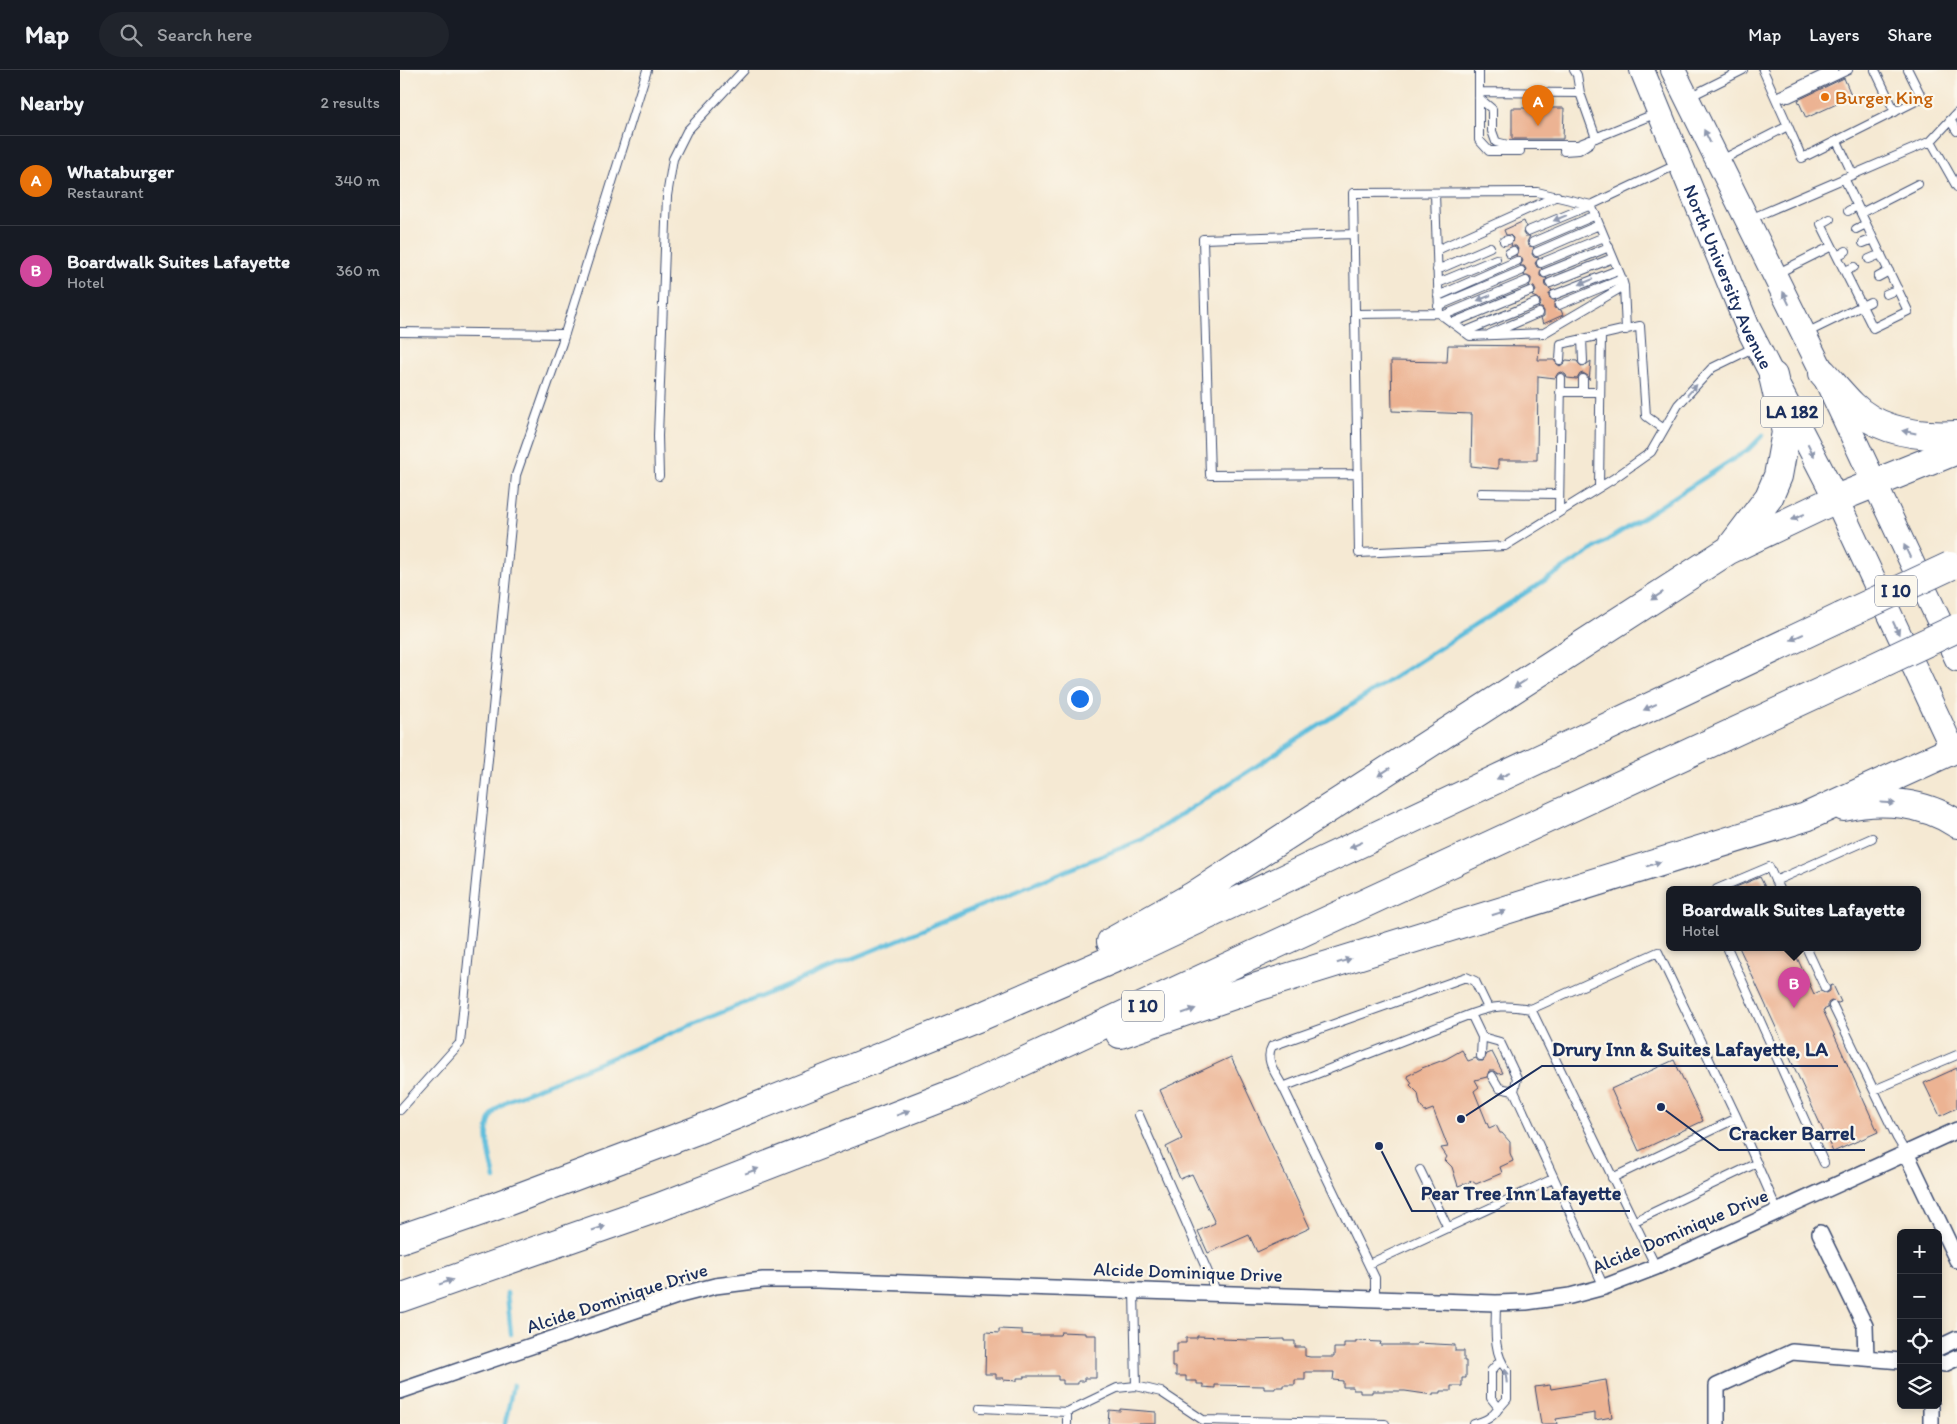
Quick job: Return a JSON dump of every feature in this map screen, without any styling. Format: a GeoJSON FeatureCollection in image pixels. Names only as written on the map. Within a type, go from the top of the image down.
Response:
{"type":"FeatureCollection","features":[{"type":"Feature","properties":{"kind":"highway"},"geometry":{"type":"LineString","coordinates":[[1823,373],[1853,406],[1875,422],[1905,432],[1932,436],[1957,435]]}},
{"type":"Feature","properties":{"kind":"highway"},"geometry":{"type":"LineString","coordinates":[[1729,550],[1769,497],[1778,476],[1786,432],[1773,376]]}},
{"type":"Feature","properties":{"kind":"highway"},"geometry":{"type":"LineString","coordinates":[[908,1044],[1103,946],[1193,896],[1729,550],[1836,499],[1957,450]]}},
{"type":"Feature","properties":{"kind":"highway","name":"I 10"},"geometry":{"type":"LineString","coordinates":[[400,1239],[493,1207],[716,1123],[908,1044],[982,1016],[1127,953],[1954,564]]}},
{"type":"Feature","properties":{"kind":"highway","name":"I 10"},"geometry":{"type":"LineString","coordinates":[[400,1298],[657,1208],[962,1090],[1957,628]]}},
{"type":"Feature","properties":{"kind":"highway"},"geometry":{"type":"LineString","coordinates":[[1806,817],[1955,749]]}},
{"type":"Feature","properties":{"kind":"highway"},"geometry":{"type":"LineString","coordinates":[[962,1090],[1257,988],[1806,817],[1864,802],[1890,803],[1934,811],[1957,824]]}},
{"type":"Feature","properties":{"kind":"main road","name":"North University Avenue"},"geometry":{"type":"LineString","coordinates":[[1642,70],[1748,328],[1836,499],[1955,749]]}},
{"type":"Feature","properties":{"kind":"main road","name":"North University Avenue"},"geometry":{"type":"LineString","coordinates":[[1673,70],[1823,373],[1957,659]]}},
{"type":"Feature","properties":{"kind":"street","name":"Alcide Dominique Drive"},"geometry":{"type":"LineString","coordinates":[[400,1391],[680,1295],[715,1286],[763,1280],[817,1280],[1496,1302],[1526,1302],[1570,1296],[1604,1287],[1656,1267],[1957,1130]]}},
{"type":"Feature","properties":{"kind":"street"},"geometry":{"type":"LineString","coordinates":[[1906,1153],[1957,1260]]}},
{"type":"Feature","properties":{"kind":"street"},"geometry":{"type":"LineString","coordinates":[[1820,1233],[1865,1326],[1866,1358]]}},
{"type":"Feature","properties":{"kind":"street"},"geometry":{"type":"LineString","coordinates":[[1717,1424],[1717,1386],[1792,1352],[1897,1361]]}},
{"type":"Feature","properties":{"kind":"street"},"geometry":{"type":"LineString","coordinates":[[1942,1363],[1957,1358]]}},
{"type":"Feature","properties":{"kind":"street"},"geometry":{"type":"LineString","coordinates":[[1931,1409],[1931,1424]]}},
{"type":"Feature","properties":{"kind":"lane"},"geometry":{"type":"LineString","coordinates":[[400,1110],[460,1043],[516,475],[565,334],[647,70]]}},
{"type":"Feature","properties":{"kind":"lane"},"geometry":{"type":"LineString","coordinates":[[659,476],[658,436],[667,196],[673,159],[687,131],[744,70]]}},
{"type":"Feature","properties":{"kind":"lane"},"geometry":{"type":"LineString","coordinates":[[1479,70],[1479,140],[1489,151],[1579,150],[1596,138]]}},
{"type":"Feature","properties":{"kind":"lane"},"geometry":{"type":"LineString","coordinates":[[1574,70],[1578,75],[1580,93],[1596,138]]}},
{"type":"Feature","properties":{"kind":"lane"},"geometry":{"type":"LineString","coordinates":[[1688,98],[1731,73],[1743,70]]}},
{"type":"Feature","properties":{"kind":"lane"},"geometry":{"type":"LineString","coordinates":[[1763,70],[1802,158],[1922,98],[1908,70]]}},
{"type":"Feature","properties":{"kind":"lane"},"geometry":{"type":"LineString","coordinates":[[1776,97],[1833,70]]}},
{"type":"Feature","properties":{"kind":"lane"},"geometry":{"type":"LineString","coordinates":[[1776,97],[1789,98],[1848,70]]}},
{"type":"Feature","properties":{"kind":"lane"},"geometry":{"type":"LineString","coordinates":[[1875,70],[1895,112]]}},
{"type":"Feature","properties":{"kind":"lane"},"geometry":{"type":"LineString","coordinates":[[1479,95],[1580,93]]}},
{"type":"Feature","properties":{"kind":"lane"},"geometry":{"type":"LineString","coordinates":[[1479,95],[1492,109],[1492,131],[1496,142],[1508,145],[1578,145],[1659,112]]}},
{"type":"Feature","properties":{"kind":"lane"},"geometry":{"type":"LineString","coordinates":[[1748,220],[1931,141],[1957,113]]}},
{"type":"Feature","properties":{"kind":"lane"},"geometry":{"type":"LineString","coordinates":[[1950,120],[1957,131]]}},
{"type":"Feature","properties":{"kind":"lane"},"geometry":{"type":"LineString","coordinates":[[1719,161],[1788,126]]}},
{"type":"Feature","properties":{"kind":"lane"},"geometry":{"type":"LineString","coordinates":[[1837,141],[1853,175]]}},
{"type":"Feature","properties":{"kind":"lane"},"geometry":{"type":"LineString","coordinates":[[1931,141],[1957,187]]}},
{"type":"Feature","properties":{"kind":"lane"},"geometry":{"type":"LineString","coordinates":[[1528,231],[1591,205],[1680,164]]}},
{"type":"Feature","properties":{"kind":"lane"},"geometry":{"type":"LineString","coordinates":[[1830,220],[1821,224],[1873,328],[1908,311],[1844,178]]}},
{"type":"Feature","properties":{"kind":"lane"},"geometry":{"type":"LineString","coordinates":[[1848,211],[1859,209],[1918,184]]}},
{"type":"Feature","properties":{"kind":"lane"},"geometry":{"type":"LineString","coordinates":[[1626,330],[1623,282],[1591,205],[1537,192],[1353,193],[1359,553],[1505,546],[1651,452],[1678,405],[1712,368],[1757,346]]}},
{"type":"Feature","properties":{"kind":"lane"},"geometry":{"type":"LineString","coordinates":[[1435,193],[1440,311],[1452,323],[1470,336],[1544,333],[1623,282]]}},
{"type":"Feature","properties":{"kind":"lane"},"geometry":{"type":"LineString","coordinates":[[1437,250],[1557,196]]}},
{"type":"Feature","properties":{"kind":"lane"},"geometry":{"type":"LineString","coordinates":[[1532,242],[1596,215]]}},
{"type":"Feature","properties":{"kind":"lane"},"geometry":{"type":"LineString","coordinates":[[1536,252],[1599,224]]}},
{"type":"Feature","properties":{"kind":"lane"},"geometry":{"type":"LineString","coordinates":[[1856,229],[1866,224]]}},
{"type":"Feature","properties":{"kind":"lane"},"geometry":{"type":"LineString","coordinates":[[1354,234],[1202,239],[1210,475],[1357,474]]}},
{"type":"Feature","properties":{"kind":"lane"},"geometry":{"type":"LineString","coordinates":[[1541,263],[1604,237]]}},
{"type":"Feature","properties":{"kind":"lane"},"geometry":{"type":"LineString","coordinates":[[1775,275],[1839,238]]}},
{"type":"Feature","properties":{"kind":"lane"},"geometry":{"type":"LineString","coordinates":[[1863,243],[1873,239]]}},
{"type":"Feature","properties":{"kind":"lane"},"geometry":{"type":"LineString","coordinates":[[1437,270],[1490,247]]}},
{"type":"Feature","properties":{"kind":"lane"},"geometry":{"type":"LineString","coordinates":[[1545,273],[1609,247]]}},
{"type":"Feature","properties":{"kind":"lane"},"geometry":{"type":"LineString","coordinates":[[1837,256],[1846,251]]}},
{"type":"Feature","properties":{"kind":"lane"},"geometry":{"type":"LineString","coordinates":[[1869,259],[1881,254]]}},
{"type":"Feature","properties":{"kind":"lane"},"geometry":{"type":"LineString","coordinates":[[1550,283],[1613,258]]}},
{"type":"Feature","properties":{"kind":"lane"},"geometry":{"type":"LineString","coordinates":[[1438,283],[1496,259]]}},
{"type":"Feature","properties":{"kind":"lane"},"geometry":{"type":"LineString","coordinates":[[1438,296],[1517,261]]}},
{"type":"Feature","properties":{"kind":"lane"},"geometry":{"type":"LineString","coordinates":[[1844,271],[1854,267]]}},
{"type":"Feature","properties":{"kind":"lane"},"geometry":{"type":"LineString","coordinates":[[1554,295],[1618,270]]}},
{"type":"Feature","properties":{"kind":"lane"},"geometry":{"type":"LineString","coordinates":[[1440,311],[1521,271]]}},
{"type":"Feature","properties":{"kind":"lane"},"geometry":{"type":"LineString","coordinates":[[1878,277],[1889,272]]}},
{"type":"Feature","properties":{"kind":"lane"},"geometry":{"type":"LineString","coordinates":[[1355,314],[1440,311],[1526,281]]}},
{"type":"Feature","properties":{"kind":"lane"},"geometry":{"type":"LineString","coordinates":[[1559,305],[1623,282]]}},
{"type":"Feature","properties":{"kind":"lane"},"geometry":{"type":"LineString","coordinates":[[1853,289],[1862,285]]}},
{"type":"Feature","properties":{"kind":"lane"},"geometry":{"type":"LineString","coordinates":[[1886,294],[1898,289]]}},
{"type":"Feature","properties":{"kind":"lane"},"geometry":{"type":"LineString","coordinates":[[1452,323],[1530,291]]}},
{"type":"Feature","properties":{"kind":"lane"},"geometry":{"type":"LineString","coordinates":[[1804,334],[1870,302]]}},
{"type":"Feature","properties":{"kind":"lane"},"geometry":{"type":"LineString","coordinates":[[1464,332],[1535,303]]}},
{"type":"Feature","properties":{"kind":"lane"},"geometry":{"type":"LineString","coordinates":[[1485,336],[1539,313]]}},
{"type":"Feature","properties":{"kind":"lane"},"geometry":{"type":"LineString","coordinates":[[1560,360],[1561,344],[1640,326],[1646,416],[1664,430]]}},
{"type":"Feature","properties":{"kind":"lane"},"geometry":{"type":"LineString","coordinates":[[400,332],[565,334]]}},
{"type":"Feature","properties":{"kind":"lane"},"geometry":{"type":"LineString","coordinates":[[1599,487],[1601,335]]}},
{"type":"Feature","properties":{"kind":"lane"},"geometry":{"type":"LineString","coordinates":[[1582,339],[1582,361]]}},
{"type":"Feature","properties":{"kind":"lane"},"geometry":{"type":"LineString","coordinates":[[1559,512],[1561,378]]}},
{"type":"Feature","properties":{"kind":"lane"},"geometry":{"type":"LineString","coordinates":[[1583,379],[1583,392]]}},
{"type":"Feature","properties":{"kind":"lane"},"geometry":{"type":"LineString","coordinates":[[1560,392],[1600,392]]}},
{"type":"Feature","properties":{"kind":"lane"},"geometry":{"type":"LineString","coordinates":[[1481,493],[1559,494]]}},
{"type":"Feature","properties":{"kind":"lane"},"geometry":{"type":"LineString","coordinates":[[1724,886],[1769,868],[1777,885],[1872,838]]}},
{"type":"Feature","properties":{"kind":"lane"},"geometry":{"type":"LineString","coordinates":[[1729,951],[1824,1163]]}},
{"type":"Feature","properties":{"kind":"lane"},"geometry":{"type":"LineString","coordinates":[[1808,951],[1824,988]]}},
{"type":"Feature","properties":{"kind":"lane"},"geometry":{"type":"LineString","coordinates":[[1283,1087],[1488,1008],[1509,1005],[1531,1009],[1658,952],[1737,1118],[1778,1212]]}},
{"type":"Feature","properties":{"kind":"lane"},"geometry":{"type":"LineString","coordinates":[[1375,1298],[1375,1278],[1369,1264],[1268,1059],[1269,1051],[1272,1046],[1466,977],[1475,981],[1488,1008]]}},
{"type":"Feature","properties":{"kind":"lane"},"geometry":{"type":"LineString","coordinates":[[1833,1006],[1906,1153]]}},
{"type":"Feature","properties":{"kind":"lane"},"geometry":{"type":"LineString","coordinates":[[1531,1009],[1656,1267]]}},
{"type":"Feature","properties":{"kind":"lane"},"geometry":{"type":"LineString","coordinates":[[1471,1014],[1482,1037],[1482,1056]]}},
{"type":"Feature","properties":{"kind":"lane"},"geometry":{"type":"LineString","coordinates":[[1482,1037],[1500,1042],[1517,1078],[1514,1091],[1604,1287]]}},
{"type":"Feature","properties":{"kind":"lane"},"geometry":{"type":"LineString","coordinates":[[1874,1090],[1957,1055]]}},
{"type":"Feature","properties":{"kind":"lane"},"geometry":{"type":"LineString","coordinates":[[1492,1076],[1499,1088],[1514,1091]]}},
{"type":"Feature","properties":{"kind":"lane"},"geometry":{"type":"LineString","coordinates":[[1140,1115],[1217,1293]]}},
{"type":"Feature","properties":{"kind":"lane"},"geometry":{"type":"LineString","coordinates":[[1612,1178],[1737,1118]]}},
{"type":"Feature","properties":{"kind":"lane"},"geometry":{"type":"LineString","coordinates":[[1635,1221],[1757,1163]]}},
{"type":"Feature","properties":{"kind":"lane"},"geometry":{"type":"LineString","coordinates":[[1420,1170],[1448,1228]]}},
{"type":"Feature","properties":{"kind":"lane"},"geometry":{"type":"LineString","coordinates":[[1369,1264],[1553,1179]]}},
{"type":"Feature","properties":{"kind":"lane"},"geometry":{"type":"LineString","coordinates":[[1134,1290],[1136,1386]]}},
{"type":"Feature","properties":{"kind":"lane"},"geometry":{"type":"LineString","coordinates":[[1474,1424],[1484,1422],[1494,1416],[1507,1399],[1507,1370],[1500,1361],[1496,1344],[1496,1302]]}},
{"type":"Feature","properties":{"kind":"lane"},"geometry":{"type":"LineString","coordinates":[[1499,1408],[1491,1398],[1491,1370],[1500,1361]]}},
{"type":"Feature","properties":{"kind":"lane"},"geometry":{"type":"LineString","coordinates":[[981,1408],[1068,1412],[1117,1388],[1136,1386],[1161,1392],[1203,1422],[1385,1424]]}},
{"type":"Feature","properties":{"kind":"lane"},"geometry":{"type":"LineString","coordinates":[[1067,1424],[1068,1412]]}},
{"type":"Feature","properties":{"kind":"building","name":"Burger King"},"geometry":{"type":"Polygon","coordinates":[[[1844,78],[1852,97],[1806,118],[1798,100],[1844,78]]]}},
{"type":"Feature","properties":{"kind":"building"},"geometry":{"type":"Polygon","coordinates":[[[1512,108],[1564,108],[1563,139],[1512,139],[1512,108]]]}},
{"type":"Feature","properties":{"kind":"building"},"geometry":{"type":"Polygon","coordinates":[[[1524,221],[1526,226],[1523,233],[1525,236],[1530,236],[1527,242],[1529,246],[1534,247],[1532,254],[1534,257],[1539,258],[1535,263],[1537,267],[1542,268],[1540,276],[1547,278],[1545,286],[1552,290],[1549,297],[1556,300],[1554,308],[1561,310],[1563,315],[1543,324],[1541,318],[1544,316],[1544,311],[1542,308],[1538,308],[1541,303],[1539,299],[1532,296],[1536,291],[1534,287],[1529,286],[1531,278],[1524,276],[1526,269],[1524,266],[1520,266],[1523,261],[1521,257],[1516,256],[1518,249],[1516,246],[1511,246],[1513,238],[1510,235],[1506,235],[1504,230],[1524,221]]]}},
{"type":"Feature","properties":{"kind":"building"},"geometry":{"type":"Polygon","coordinates":[[[1448,345],[1539,346],[1538,360],[1554,360],[1560,366],[1566,360],[1577,361],[1583,367],[1591,361],[1589,380],[1588,376],[1583,373],[1577,379],[1567,378],[1562,372],[1558,373],[1555,378],[1538,376],[1537,460],[1498,460],[1498,469],[1471,466],[1472,414],[1392,411],[1391,361],[1447,362],[1448,345]]]}},
{"type":"Feature","properties":{"kind":"building"},"geometry":{"type":"Polygon","coordinates":[[[1760,877],[1764,886],[1738,886],[1760,877]]]}},
{"type":"Feature","properties":{"kind":"building"},"geometry":{"type":"Polygon","coordinates":[[[1741,951],[1794,951],[1814,994],[1820,991],[1827,993],[1830,991],[1830,986],[1833,985],[1841,1002],[1831,1001],[1828,1003],[1828,1008],[1823,1010],[1878,1132],[1833,1152],[1741,951]]]}},
{"type":"Feature","properties":{"kind":"building"},"geometry":{"type":"Polygon","coordinates":[[[1462,1050],[1468,1061],[1476,1058],[1478,1061],[1483,1061],[1487,1054],[1492,1052],[1503,1073],[1498,1074],[1494,1071],[1489,1071],[1487,1077],[1475,1080],[1479,1087],[1474,1091],[1489,1128],[1496,1125],[1500,1133],[1510,1142],[1510,1153],[1513,1161],[1500,1167],[1502,1173],[1476,1184],[1472,1181],[1458,1186],[1452,1167],[1445,1160],[1447,1157],[1441,1148],[1448,1147],[1433,1109],[1425,1112],[1420,1104],[1418,1093],[1410,1085],[1412,1083],[1407,1076],[1462,1050]]]}},
{"type":"Feature","properties":{"kind":"building"},"geometry":{"type":"Polygon","coordinates":[[[1231,1057],[1310,1228],[1257,1252],[1249,1235],[1208,1253],[1198,1231],[1215,1223],[1192,1174],[1180,1179],[1166,1147],[1182,1139],[1160,1090],[1231,1057]]]}},
{"type":"Feature","properties":{"kind":"building"},"geometry":{"type":"Polygon","coordinates":[[[1674,1060],[1703,1121],[1639,1151],[1611,1089],[1674,1060]]]}},
{"type":"Feature","properties":{"kind":"building"},"geometry":{"type":"Polygon","coordinates":[[[1957,1068],[1957,1108],[1940,1116],[1924,1083],[1957,1068]]]}},
{"type":"Feature","properties":{"kind":"building"},"geometry":{"type":"Polygon","coordinates":[[[999,1329],[1022,1330],[1022,1334],[1034,1335],[1060,1335],[1061,1332],[1096,1335],[1096,1378],[1084,1378],[1084,1381],[1078,1381],[1078,1384],[1063,1384],[1063,1380],[1058,1380],[1058,1376],[1024,1376],[1024,1378],[1017,1378],[1017,1381],[996,1378],[996,1374],[985,1374],[986,1332],[999,1333],[999,1329]]]}},
{"type":"Feature","properties":{"kind":"building"},"geometry":{"type":"Polygon","coordinates":[[[1197,1336],[1223,1337],[1223,1339],[1284,1339],[1284,1341],[1295,1341],[1295,1347],[1305,1347],[1305,1356],[1310,1357],[1334,1357],[1334,1348],[1344,1348],[1344,1343],[1356,1343],[1356,1341],[1381,1342],[1380,1345],[1416,1345],[1417,1343],[1455,1345],[1455,1351],[1464,1351],[1466,1378],[1462,1378],[1462,1386],[1451,1386],[1451,1391],[1441,1391],[1441,1393],[1433,1393],[1433,1395],[1405,1391],[1360,1393],[1360,1390],[1353,1390],[1353,1387],[1343,1387],[1343,1381],[1333,1380],[1334,1372],[1305,1372],[1305,1380],[1295,1380],[1295,1385],[1283,1385],[1283,1387],[1275,1387],[1275,1389],[1264,1389],[1264,1386],[1215,1385],[1215,1388],[1203,1387],[1203,1384],[1197,1384],[1197,1381],[1186,1381],[1186,1376],[1176,1376],[1176,1367],[1172,1367],[1172,1352],[1177,1352],[1177,1343],[1186,1343],[1186,1338],[1197,1338],[1197,1336]]]}},
{"type":"Feature","properties":{"kind":"building"},"geometry":{"type":"Polygon","coordinates":[[[1606,1380],[1612,1417],[1595,1420],[1595,1413],[1556,1419],[1557,1424],[1541,1424],[1535,1387],[1550,1385],[1551,1389],[1606,1380]]]}},
{"type":"Feature","properties":{"kind":"building"},"geometry":{"type":"Polygon","coordinates":[[[1120,1409],[1156,1412],[1156,1424],[1108,1424],[1109,1410],[1120,1411],[1120,1409]]]}},
{"type":"Feature","properties":{"kind":"waterway"},"geometry":{"type":"LineString","coordinates":[[495,1179],[489,1152],[489,1125],[491,1117],[496,1110],[509,1100],[1143,839],[1749,449],[1763,435]]}},
{"type":"Feature","properties":{"kind":"waterway"},"geometry":{"type":"LineString","coordinates":[[507,1293],[511,1334]]}},
{"type":"Feature","properties":{"kind":"waterway"},"geometry":{"type":"LineString","coordinates":[[505,1424],[513,1385]]}},
{"type":"Feature","properties":{"kind":"place","name":"Burger King"},"geometry":{"type":"Point","coordinates":[1825,97]}},
{"type":"Feature","properties":{"kind":"place","name":"Whataburger"},"geometry":{"type":"Point","coordinates":[1538,126]}},
{"type":"Feature","properties":{"kind":"place","name":"Boardwalk Suites Lafayette"},"geometry":{"type":"Point","coordinates":[1794,1008]}},
{"type":"Feature","properties":{"kind":"place","name":"Cracker Barrel"},"geometry":{"type":"Point","coordinates":[1661,1107]}},
{"type":"Feature","properties":{"kind":"place","name":"Drury Inn & Suites Lafayette, LA"},"geometry":{"type":"Point","coordinates":[1461,1119]}},
{"type":"Feature","properties":{"kind":"place","name":"Pear Tree Inn Lafayette"},"geometry":{"type":"Point","coordinates":[1379,1146]}}]}
